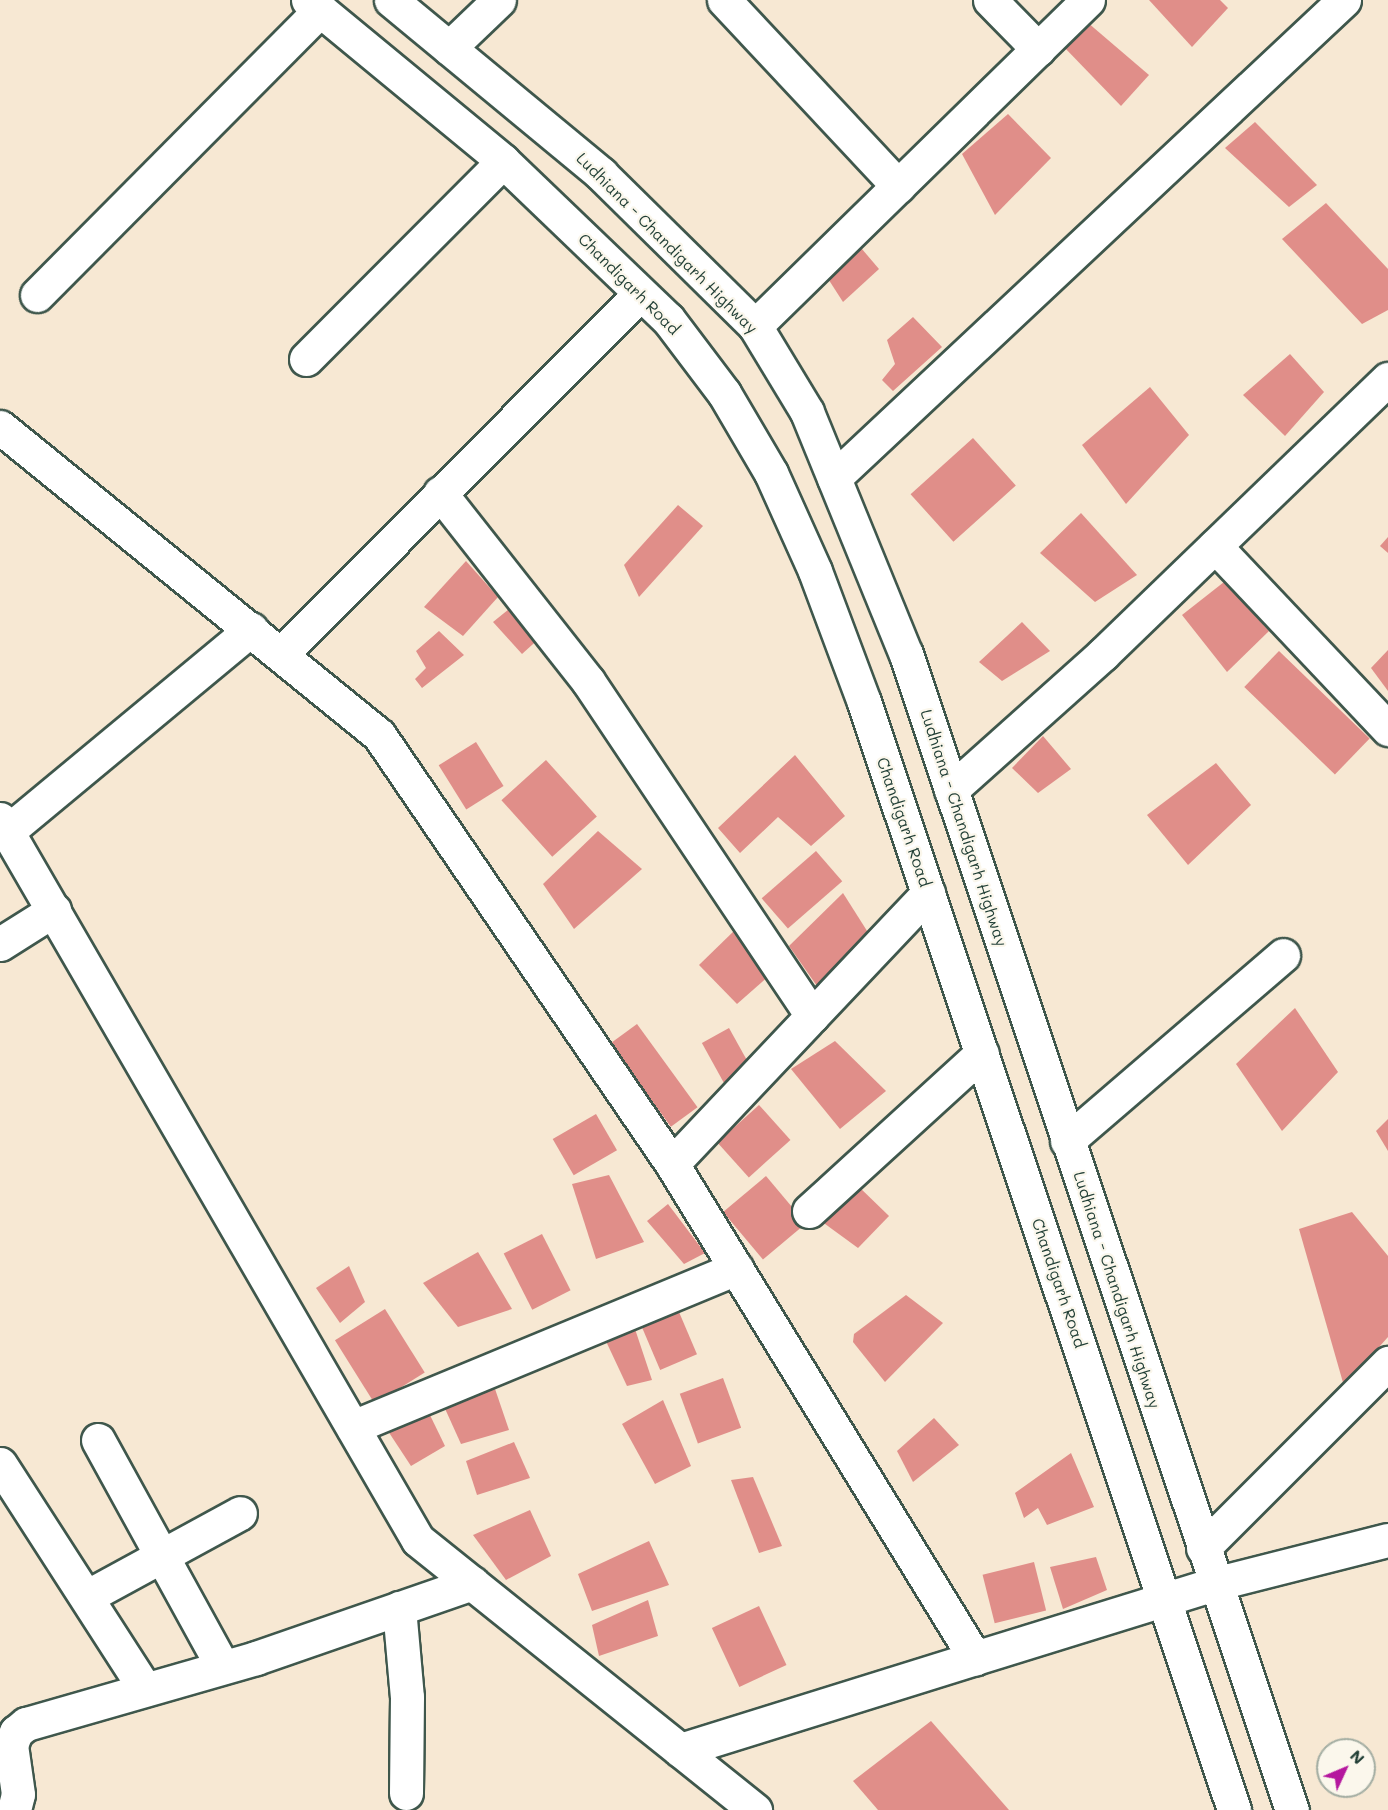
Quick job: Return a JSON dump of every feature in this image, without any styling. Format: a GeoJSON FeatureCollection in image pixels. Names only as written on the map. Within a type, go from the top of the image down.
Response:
{"type":"FeatureCollection","features":[{"type":"Feature","properties":{"kind":"street","name":"Ludhiana - Chandigarh Highway"},"geometry":{"type":"LineString","coordinates":[[391,0],[601,174],[755,326],[807,412],[906,654],[1292,1810]]}},
{"type":"Feature","properties":{"kind":"street"},"geometry":{"type":"LineString","coordinates":[[449,48],[499,0]]}},
{"type":"Feature","properties":{"kind":"street"},"geometry":{"type":"LineString","coordinates":[[724,0],[898,186]]}},
{"type":"Feature","properties":{"kind":"street"},"geometry":{"type":"LineString","coordinates":[[990,0],[1038,49]]}},
{"type":"Feature","properties":{"kind":"street"},"geometry":{"type":"LineString","coordinates":[[755,326],[1088,0]]}},
{"type":"Feature","properties":{"kind":"street"},"geometry":{"type":"LineString","coordinates":[[834,478],[1344,0]]}},
{"type":"Feature","properties":{"kind":"street"},"geometry":{"type":"LineString","coordinates":[[37,295],[314,5]]}},
{"type":"Feature","properties":{"kind":"street","name":"Chandigarh Road"},"geometry":{"type":"LineString","coordinates":[[314,5],[503,161],[668,319],[724,393],[771,472],[815,571],[928,893],[1234,1810]]}},
{"type":"Feature","properties":{"kind":"street"},"geometry":{"type":"LineString","coordinates":[[306,359],[503,161]]}},
{"type":"Feature","properties":{"kind":"street"},"geometry":{"type":"LineString","coordinates":[[282,653],[641,293]]}},
{"type":"Feature","properties":{"kind":"street"},"geometry":{"type":"LineString","coordinates":[[951,790],[1103,654],[1215,546],[1382,395]]}},
{"type":"Feature","properties":{"kind":"street"},"geometry":{"type":"LineString","coordinates":[[0,427],[282,653],[379,735],[672,1164],[975,1658]]}},
{"type":"Feature","properties":{"kind":"street"},"geometry":{"type":"LineString","coordinates":[[440,493],[588,681],[812,1016]]}},
{"type":"Feature","properties":{"kind":"street"},"geometry":{"type":"LineString","coordinates":[[1215,546],[1388,729]]}},
{"type":"Feature","properties":{"kind":"street"},"geometry":{"type":"LineString","coordinates":[[251,629],[4,825],[418,1540],[680,1750],[735,1804]]}},
{"type":"Feature","properties":{"kind":"street"},"geometry":{"type":"LineString","coordinates":[[672,1164],[928,893]]}},
{"type":"Feature","properties":{"kind":"street"},"geometry":{"type":"LineString","coordinates":[[0,944],[54,910]]}},
{"type":"Feature","properties":{"kind":"street"},"geometry":{"type":"LineString","coordinates":[[1067,1141],[1283,955]]}},
{"type":"Feature","properties":{"kind":"street"},"geometry":{"type":"LineString","coordinates":[[809,1211],[982,1053]]}},
{"type":"Feature","properties":{"kind":"street"},"geometry":{"type":"LineString","coordinates":[[353,1427],[736,1268]]}},
{"type":"Feature","properties":{"kind":"street"},"geometry":{"type":"LineString","coordinates":[[1203,1548],[1388,1363]]}},
{"type":"Feature","properties":{"kind":"street"},"geometry":{"type":"LineString","coordinates":[[98,1440],[223,1667]]}},
{"type":"Feature","properties":{"kind":"street"},"geometry":{"type":"LineString","coordinates":[[0,1464],[88,1596],[145,1689]]}},
{"type":"Feature","properties":{"kind":"street"},"geometry":{"type":"LineString","coordinates":[[88,1596],[240,1513]]}},
{"type":"Feature","properties":{"kind":"street"},"geometry":{"type":"LineString","coordinates":[[680,1750],[1215,1584],[1388,1540]]}},
{"type":"Feature","properties":{"kind":"street"},"geometry":{"type":"LineString","coordinates":[[14,1810],[18,1794],[6,1734],[26,1724],[223,1667],[472,1582]]}},
{"type":"Feature","properties":{"kind":"street"},"geometry":{"type":"LineString","coordinates":[[399,1608],[407,1697],[406,1793]]}},
{"type":"Feature","properties":{"kind":"building"},"geometry":{"type":"Polygon","coordinates":[[[1149,0],[1220,0],[1228,8],[1192,47],[1149,0]]]}},
{"type":"Feature","properties":{"kind":"building"},"geometry":{"type":"Polygon","coordinates":[[[1087,22],[1149,75],[1121,106],[1063,46],[1087,22]]]}},
{"type":"Feature","properties":{"kind":"building"},"geometry":{"type":"Polygon","coordinates":[[[1008,114],[1051,158],[995,215],[962,154],[1008,114]]]}},
{"type":"Feature","properties":{"kind":"building"},"geometry":{"type":"Polygon","coordinates":[[[1255,122],[1317,185],[1289,207],[1225,148],[1255,122]]]}},
{"type":"Feature","properties":{"kind":"building"},"geometry":{"type":"Polygon","coordinates":[[[1326,203],[1388,269],[1388,310],[1362,324],[1282,239],[1326,203]]]}},
{"type":"Feature","properties":{"kind":"building"},"geometry":{"type":"Polygon","coordinates":[[[856,242],[879,269],[843,302],[825,274],[856,242]]]}},
{"type":"Feature","properties":{"kind":"building"},"geometry":{"type":"Polygon","coordinates":[[[913,317],[942,347],[893,391],[882,380],[895,364],[887,340],[913,317]]]}},
{"type":"Feature","properties":{"kind":"building"},"geometry":{"type":"Polygon","coordinates":[[[1290,354],[1324,392],[1285,436],[1243,395],[1290,354]]]}},
{"type":"Feature","properties":{"kind":"building"},"geometry":{"type":"Polygon","coordinates":[[[1150,387],[1189,435],[1126,504],[1082,445],[1150,387]]]}},
{"type":"Feature","properties":{"kind":"building"},"geometry":{"type":"Polygon","coordinates":[[[973,438],[1016,486],[953,542],[911,494],[973,438]]]}},
{"type":"Feature","properties":{"kind":"building"},"geometry":{"type":"Polygon","coordinates":[[[678,505],[703,526],[639,597],[624,565],[678,505]]]}},
{"type":"Feature","properties":{"kind":"building"},"geometry":{"type":"Polygon","coordinates":[[[1081,513],[1137,575],[1095,602],[1040,553],[1081,513]]]}},
{"type":"Feature","properties":{"kind":"building"},"geometry":{"type":"Polygon","coordinates":[[[1388,537],[1388,553],[1380,546],[1388,537]]]}},
{"type":"Feature","properties":{"kind":"building"},"geometry":{"type":"Polygon","coordinates":[[[466,561],[498,597],[463,636],[424,607],[466,561]]]}},
{"type":"Feature","properties":{"kind":"building"},"geometry":{"type":"Polygon","coordinates":[[[1224,582],[1269,631],[1227,672],[1182,615],[1224,582]]]}},
{"type":"Feature","properties":{"kind":"building"},"geometry":{"type":"Polygon","coordinates":[[[519,601],[543,635],[522,654],[493,622],[519,601]]]}},
{"type":"Feature","properties":{"kind":"building"},"geometry":{"type":"Polygon","coordinates":[[[1022,622],[1050,651],[1002,681],[979,662],[1022,622]]]}},
{"type":"Feature","properties":{"kind":"building"},"geometry":{"type":"Polygon","coordinates":[[[439,631],[464,655],[422,688],[415,679],[426,668],[416,651],[439,631]]]}},
{"type":"Feature","properties":{"kind":"building"},"geometry":{"type":"Polygon","coordinates":[[[1388,650],[1388,691],[1371,668],[1388,650]]]}},
{"type":"Feature","properties":{"kind":"building"},"geometry":{"type":"Polygon","coordinates":[[[1279,651],[1370,739],[1335,774],[1244,687],[1279,651]]]}},
{"type":"Feature","properties":{"kind":"building"},"geometry":{"type":"Polygon","coordinates":[[[1043,736],[1071,769],[1038,793],[1012,768],[1043,736]]]}},
{"type":"Feature","properties":{"kind":"building"},"geometry":{"type":"Polygon","coordinates":[[[476,742],[504,786],[466,809],[439,765],[476,742]]]}},
{"type":"Feature","properties":{"kind":"building"},"geometry":{"type":"Polygon","coordinates":[[[795,755],[845,816],[811,846],[778,817],[740,853],[718,828],[795,755]]]}},
{"type":"Feature","properties":{"kind":"building"},"geometry":{"type":"Polygon","coordinates":[[[546,760],[597,816],[552,857],[501,800],[546,760]]]}},
{"type":"Feature","properties":{"kind":"building"},"geometry":{"type":"Polygon","coordinates":[[[1216,763],[1251,805],[1188,865],[1147,815],[1216,763]]]}},
{"type":"Feature","properties":{"kind":"building"},"geometry":{"type":"Polygon","coordinates":[[[598,831],[642,869],[574,929],[543,884],[598,831]]]}},
{"type":"Feature","properties":{"kind":"building"},"geometry":{"type":"Polygon","coordinates":[[[816,851],[842,881],[788,928],[762,898],[816,851]]]}},
{"type":"Feature","properties":{"kind":"building"},"geometry":{"type":"Polygon","coordinates":[[[843,893],[869,934],[817,986],[789,946],[843,893]]]}},
{"type":"Feature","properties":{"kind":"building"},"geometry":{"type":"Polygon","coordinates":[[[737,928],[771,974],[737,1004],[699,965],[737,928]]]}},
{"type":"Feature","properties":{"kind":"building"},"geometry":{"type":"Polygon","coordinates":[[[1295,1008],[1338,1072],[1282,1131],[1236,1064],[1295,1008]]]}},
{"type":"Feature","properties":{"kind":"building"},"geometry":{"type":"Polygon","coordinates":[[[637,1024],[698,1107],[671,1127],[610,1043],[637,1024]]]}},
{"type":"Feature","properties":{"kind":"building"},"geometry":{"type":"Polygon","coordinates":[[[729,1028],[751,1067],[724,1082],[702,1043],[729,1028]]]}},
{"type":"Feature","properties":{"kind":"building"},"geometry":{"type":"Polygon","coordinates":[[[835,1041],[886,1091],[840,1129],[791,1069],[835,1041]]]}},
{"type":"Feature","properties":{"kind":"building"},"geometry":{"type":"Polygon","coordinates":[[[759,1105],[790,1140],[749,1177],[717,1142],[759,1105]]]}},
{"type":"Feature","properties":{"kind":"building"},"geometry":{"type":"Polygon","coordinates":[[[596,1114],[617,1150],[574,1175],[553,1139],[596,1114]]]}},
{"type":"Feature","properties":{"kind":"building"},"geometry":{"type":"Polygon","coordinates":[[[1388,1119],[1388,1151],[1376,1131],[1388,1119]]]}},
{"type":"Feature","properties":{"kind":"building"},"geometry":{"type":"Polygon","coordinates":[[[609,1175],[644,1242],[596,1259],[572,1184],[609,1175]]]}},
{"type":"Feature","properties":{"kind":"building"},"geometry":{"type":"Polygon","coordinates":[[[766,1176],[806,1223],[763,1259],[723,1212],[766,1176]]]}},
{"type":"Feature","properties":{"kind":"building"},"geometry":{"type":"Polygon","coordinates":[[[855,1183],[889,1216],[858,1248],[821,1221],[855,1183]]]}},
{"type":"Feature","properties":{"kind":"building"},"geometry":{"type":"Polygon","coordinates":[[[668,1204],[705,1253],[684,1264],[647,1221],[668,1204]]]}},
{"type":"Feature","properties":{"kind":"building"},"geometry":{"type":"Polygon","coordinates":[[[1352,1212],[1388,1256],[1388,1337],[1344,1386],[1299,1229],[1352,1212]]]}},
{"type":"Feature","properties":{"kind":"building"},"geometry":{"type":"Polygon","coordinates":[[[542,1234],[571,1290],[532,1310],[504,1254],[542,1234]]]}},
{"type":"Feature","properties":{"kind":"building"},"geometry":{"type":"Polygon","coordinates":[[[478,1252],[512,1309],[458,1327],[423,1283],[478,1252]]]}},
{"type":"Feature","properties":{"kind":"building"},"geometry":{"type":"Polygon","coordinates":[[[349,1266],[365,1302],[340,1323],[316,1288],[349,1266]]]}},
{"type":"Feature","properties":{"kind":"building"},"geometry":{"type":"Polygon","coordinates":[[[906,1295],[943,1323],[885,1382],[853,1342],[854,1334],[906,1295]]]}},
{"type":"Feature","properties":{"kind":"building"},"geometry":{"type":"Polygon","coordinates":[[[385,1309],[425,1373],[375,1404],[335,1340],[385,1309]]]}},
{"type":"Feature","properties":{"kind":"building"},"geometry":{"type":"Polygon","coordinates":[[[679,1312],[697,1354],[660,1370],[642,1328],[679,1312]]]}},
{"type":"Feature","properties":{"kind":"building"},"geometry":{"type":"Polygon","coordinates":[[[634,1326],[652,1380],[627,1386],[604,1337],[634,1326]]]}},
{"type":"Feature","properties":{"kind":"building"},"geometry":{"type":"Polygon","coordinates":[[[723,1378],[741,1428],[698,1444],[680,1394],[723,1378]]]}},
{"type":"Feature","properties":{"kind":"building"},"geometry":{"type":"Polygon","coordinates":[[[493,1383],[509,1430],[461,1444],[442,1402],[493,1383]]]}},
{"type":"Feature","properties":{"kind":"building"},"geometry":{"type":"Polygon","coordinates":[[[663,1400],[691,1466],[655,1484],[622,1424],[663,1400]]]}},
{"type":"Feature","properties":{"kind":"building"},"geometry":{"type":"Polygon","coordinates":[[[428,1411],[445,1446],[411,1466],[386,1428],[428,1411]]]}},
{"type":"Feature","properties":{"kind":"building"},"geometry":{"type":"Polygon","coordinates":[[[934,1418],[959,1445],[913,1482],[897,1451],[934,1418]]]}},
{"type":"Feature","properties":{"kind":"building"},"geometry":{"type":"Polygon","coordinates":[[[514,1442],[530,1478],[477,1495],[466,1461],[514,1442]]]}},
{"type":"Feature","properties":{"kind":"building"},"geometry":{"type":"Polygon","coordinates":[[[1071,1453],[1094,1507],[1047,1525],[1038,1508],[1024,1518],[1015,1493],[1071,1453]]]}},
{"type":"Feature","properties":{"kind":"building"},"geometry":{"type":"Polygon","coordinates":[[[753,1477],[782,1546],[759,1553],[731,1480],[753,1477]]]}},
{"type":"Feature","properties":{"kind":"building"},"geometry":{"type":"Polygon","coordinates":[[[530,1510],[551,1556],[506,1580],[473,1535],[530,1510]]]}},
{"type":"Feature","properties":{"kind":"building"},"geometry":{"type":"Polygon","coordinates":[[[649,1541],[669,1585],[592,1611],[578,1574],[649,1541]]]}},
{"type":"Feature","properties":{"kind":"building"},"geometry":{"type":"Polygon","coordinates":[[[1096,1557],[1107,1590],[1063,1609],[1050,1567],[1096,1557]]]}},
{"type":"Feature","properties":{"kind":"building"},"geometry":{"type":"Polygon","coordinates":[[[1034,1562],[1046,1611],[995,1623],[983,1575],[1034,1562]]]}},
{"type":"Feature","properties":{"kind":"building"},"geometry":{"type":"Polygon","coordinates":[[[648,1600],[658,1636],[599,1656],[592,1625],[648,1600]]]}},
{"type":"Feature","properties":{"kind":"building"},"geometry":{"type":"Polygon","coordinates":[[[759,1606],[786,1665],[739,1687],[712,1628],[759,1606]]]}},
{"type":"Feature","properties":{"kind":"building"},"geometry":{"type":"Polygon","coordinates":[[[931,1721],[1009,1810],[878,1810],[853,1781],[931,1721]]]}}]}
